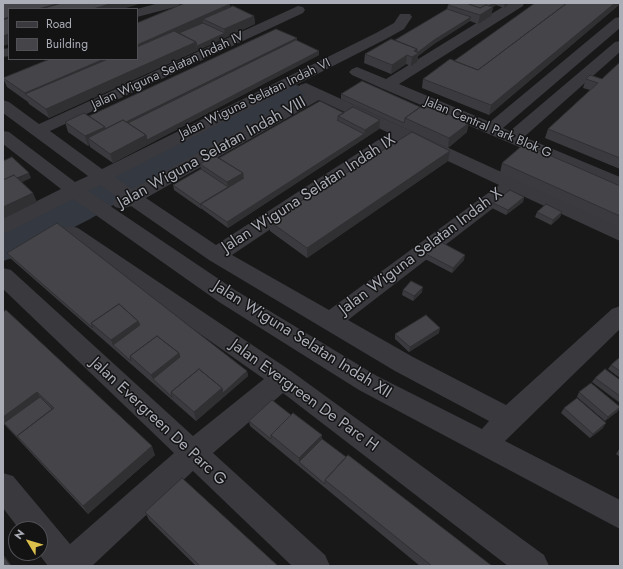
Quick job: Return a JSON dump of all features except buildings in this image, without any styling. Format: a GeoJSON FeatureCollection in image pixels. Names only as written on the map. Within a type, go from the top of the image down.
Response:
{"type":"FeatureCollection","features":[{"type":"Feature","properties":{"kind":"street"},"geometry":{"type":"LineString","coordinates":[[138,13],[174,3]]}},
{"type":"Feature","properties":{"kind":"street"},"geometry":{"type":"LineString","coordinates":[[138,27],[190,3]]}},
{"type":"Feature","properties":{"kind":"street"},"geometry":{"type":"LineString","coordinates":[[387,85],[518,3]]}},
{"type":"Feature","properties":{"kind":"street","name":"Jalan Wiguna Selatan Indah IV"},"geometry":{"type":"LineString","coordinates":[[37,131],[298,10]]}},
{"type":"Feature","properties":{"kind":"street","name":"Jalan Wiguna Selatan Indah VI"},"geometry":{"type":"LineString","coordinates":[[116,186],[399,26],[405,16]]}},
{"type":"Feature","properties":{"kind":"street"},"geometry":{"type":"LineString","coordinates":[[492,129],[620,21]]}},
{"type":"Feature","properties":{"kind":"street"},"geometry":{"type":"LineString","coordinates":[[512,138],[620,45]]}},
{"type":"Feature","properties":{"kind":"street","name":"Jalan Central Park Blok G"},"geometry":{"type":"LineString","coordinates":[[357,72],[620,184]]}},
{"type":"Feature","properties":{"kind":"street","name":"Jalan Wiguna Selatan Indah VIII"},"geometry":{"type":"LineString","coordinates":[[91,201],[116,186],[312,91],[620,234]]}},
{"type":"Feature","properties":{"kind":"street","name":"Jalan Wiguna Selatan Indah XII"},"geometry":{"type":"LineString","coordinates":[[3,105],[37,131],[216,255],[404,364],[509,418]]}},
{"type":"Feature","properties":{"kind":"street","name":"Jalan Wiguna Selatan Indah IX"},"geometry":{"type":"LineString","coordinates":[[216,255],[401,133]]}},
{"type":"Feature","properties":{"kind":"street","name":"Jalan Wiguna Selatan Indah XII"},"geometry":{"type":"LineString","coordinates":[[7,144],[227,296],[368,383],[620,515]]}},
{"type":"Feature","properties":{"kind":"street","name":"Jalan Wiguna Selatan Indah X"},"geometry":{"type":"LineString","coordinates":[[331,321],[512,184]]}},
{"type":"Feature","properties":{"kind":"street"},"geometry":{"type":"LineString","coordinates":[[3,226],[91,201],[116,186]]}},
{"type":"Feature","properties":{"kind":"street","name":"Jalan Evergreen De Parc H"},"geometry":{"type":"LineString","coordinates":[[71,233],[282,378],[533,566]]}},
{"type":"Feature","properties":{"kind":"street","name":"Jalan Evergreen De Parc G"},"geometry":{"type":"LineString","coordinates":[[3,276],[192,454],[314,566]]}},
{"type":"Feature","properties":{"kind":"street"},"geometry":{"type":"LineString","coordinates":[[485,444],[509,418],[620,315]]}},
{"type":"Feature","properties":{"kind":"street"},"geometry":{"type":"LineString","coordinates":[[48,542],[68,566],[192,454],[282,378]]}},
{"type":"Feature","properties":{"kind":"street"},"geometry":{"type":"LineString","coordinates":[[3,486],[31,521]]}},
{"type":"Feature","properties":{"kind":"waterway"},"geometry":{"type":"LineString","coordinates":[[3,246],[76,210],[129,180],[292,94]]}}]}
